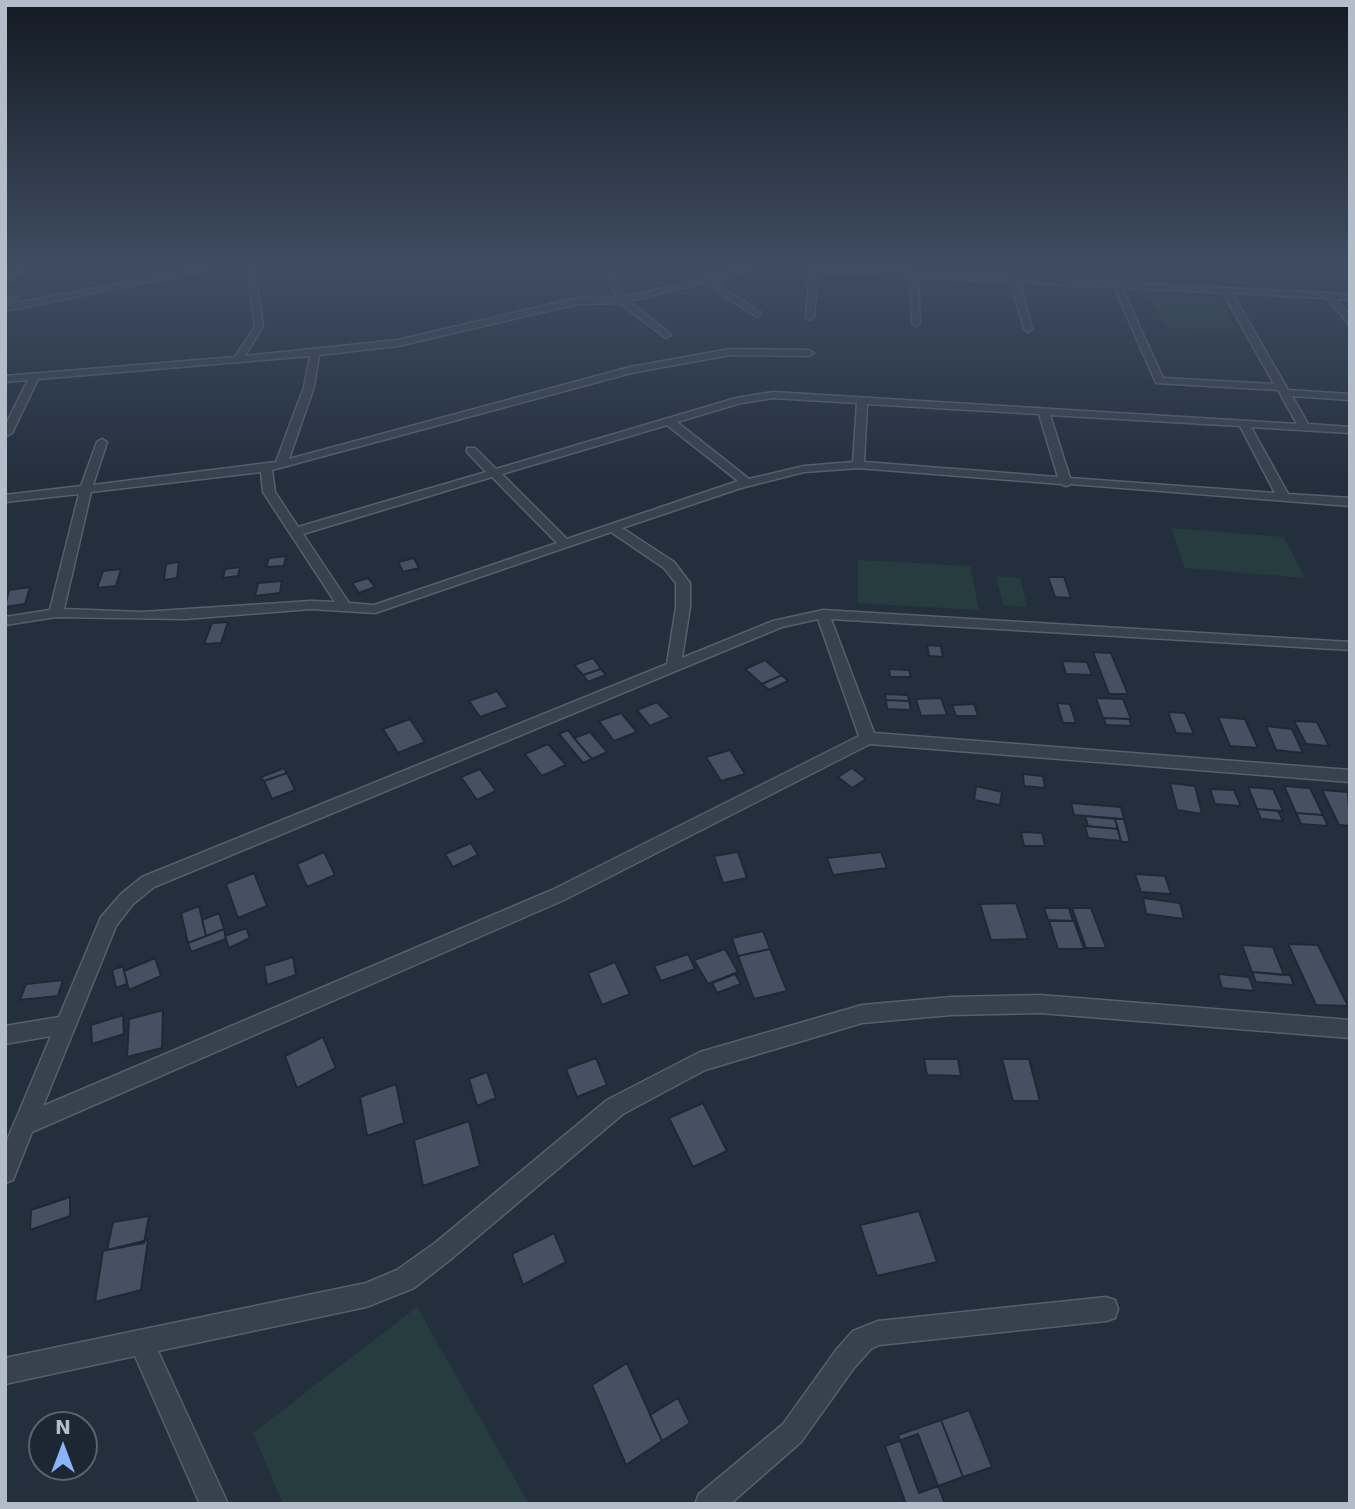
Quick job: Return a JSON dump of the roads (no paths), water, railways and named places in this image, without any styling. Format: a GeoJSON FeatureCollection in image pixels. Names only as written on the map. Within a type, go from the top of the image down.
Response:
{"type":"FeatureCollection","features":[{"type":"Feature","properties":{"kind":"street"},"geometry":{"type":"LineString","coordinates":[[238,359],[250,340]]}},
{"type":"Feature","properties":{"kind":"street"},"geometry":{"type":"LineString","coordinates":[[5,379],[315,353],[409,340]]}},
{"type":"Feature","properties":{"kind":"street"},"geometry":{"type":"LineString","coordinates":[[1141,340],[1159,381],[1350,397]]}},
{"type":"Feature","properties":{"kind":"street"},"geometry":{"type":"LineString","coordinates":[[1254,340],[1304,427]]}},
{"type":"Feature","properties":{"kind":"street"},"geometry":{"type":"LineString","coordinates":[[5,499],[266,468],[630,370],[737,351],[809,353]]}},
{"type":"Feature","properties":{"kind":"street"},"geometry":{"type":"LineString","coordinates":[[281,464],[309,387],[315,353]]}},
{"type":"Feature","properties":{"kind":"street"},"geometry":{"type":"LineString","coordinates":[[7,433],[34,377]]}},
{"type":"Feature","properties":{"kind":"street"},"geometry":{"type":"LineString","coordinates":[[296,532],[740,400],[773,395],[1350,430]]}},
{"type":"Feature","properties":{"kind":"street"},"geometry":{"type":"LineString","coordinates":[[858,465],[862,399]]}},
{"type":"Feature","properties":{"kind":"street"},"geometry":{"type":"LineString","coordinates":[[1043,411],[1066,483]]}},
{"type":"Feature","properties":{"kind":"street"},"geometry":{"type":"LineString","coordinates":[[669,421],[746,482]]}},
{"type":"Feature","properties":{"kind":"street"},"geometry":{"type":"LineString","coordinates":[[1243,424],[1284,498]]}},
{"type":"Feature","properties":{"kind":"street"},"geometry":{"type":"LineString","coordinates":[[56,613],[86,489],[102,442]]}},
{"type":"Feature","properties":{"kind":"street"},"geometry":{"type":"LineString","coordinates":[[471,450],[492,474],[565,544]]}},
{"type":"Feature","properties":{"kind":"street"},"geometry":{"type":"LineString","coordinates":[[5,621],[56,613],[186,615],[271,606],[376,609],[746,482],[804,469],[858,465],[1066,483],[1350,502]]}},
{"type":"Feature","properties":{"kind":"street"},"geometry":{"type":"LineString","coordinates":[[266,468],[269,492],[345,607]]}},
{"type":"Feature","properties":{"kind":"street"},"geometry":{"type":"LineString","coordinates":[[613,527],[669,565],[683,583],[683,607],[674,667]]}},
{"type":"Feature","properties":{"kind":"street"},"geometry":{"type":"LineString","coordinates":[[822,614],[868,738]]}},
{"type":"Feature","properties":{"kind":"street"},"geometry":{"type":"LineString","coordinates":[[5,1172],[108,922],[127,898],[148,882],[778,624],[822,614],[1350,646]]}},
{"type":"Feature","properties":{"kind":"street"},"geometry":{"type":"LineString","coordinates":[[24,1125],[558,895],[868,738],[1350,776]]}},
{"type":"Feature","properties":{"kind":"street"},"geometry":{"type":"LineString","coordinates":[[5,1371],[366,1296],[405,1279],[443,1251],[615,1107],[700,1062],[862,1014],[951,1006],[1040,1004],[1350,1029]]}},
{"type":"Feature","properties":{"kind":"street"},"geometry":{"type":"LineString","coordinates":[[5,1035],[65,1025]]}},
{"type":"Feature","properties":{"kind":"street"},"geometry":{"type":"LineString","coordinates":[[709,1504],[792,1433],[845,1359],[862,1340],[878,1333],[1107,1309]]}},
{"type":"Feature","properties":{"kind":"street"},"geometry":{"type":"LineString","coordinates":[[142,1342],[214,1504]]}}]}
